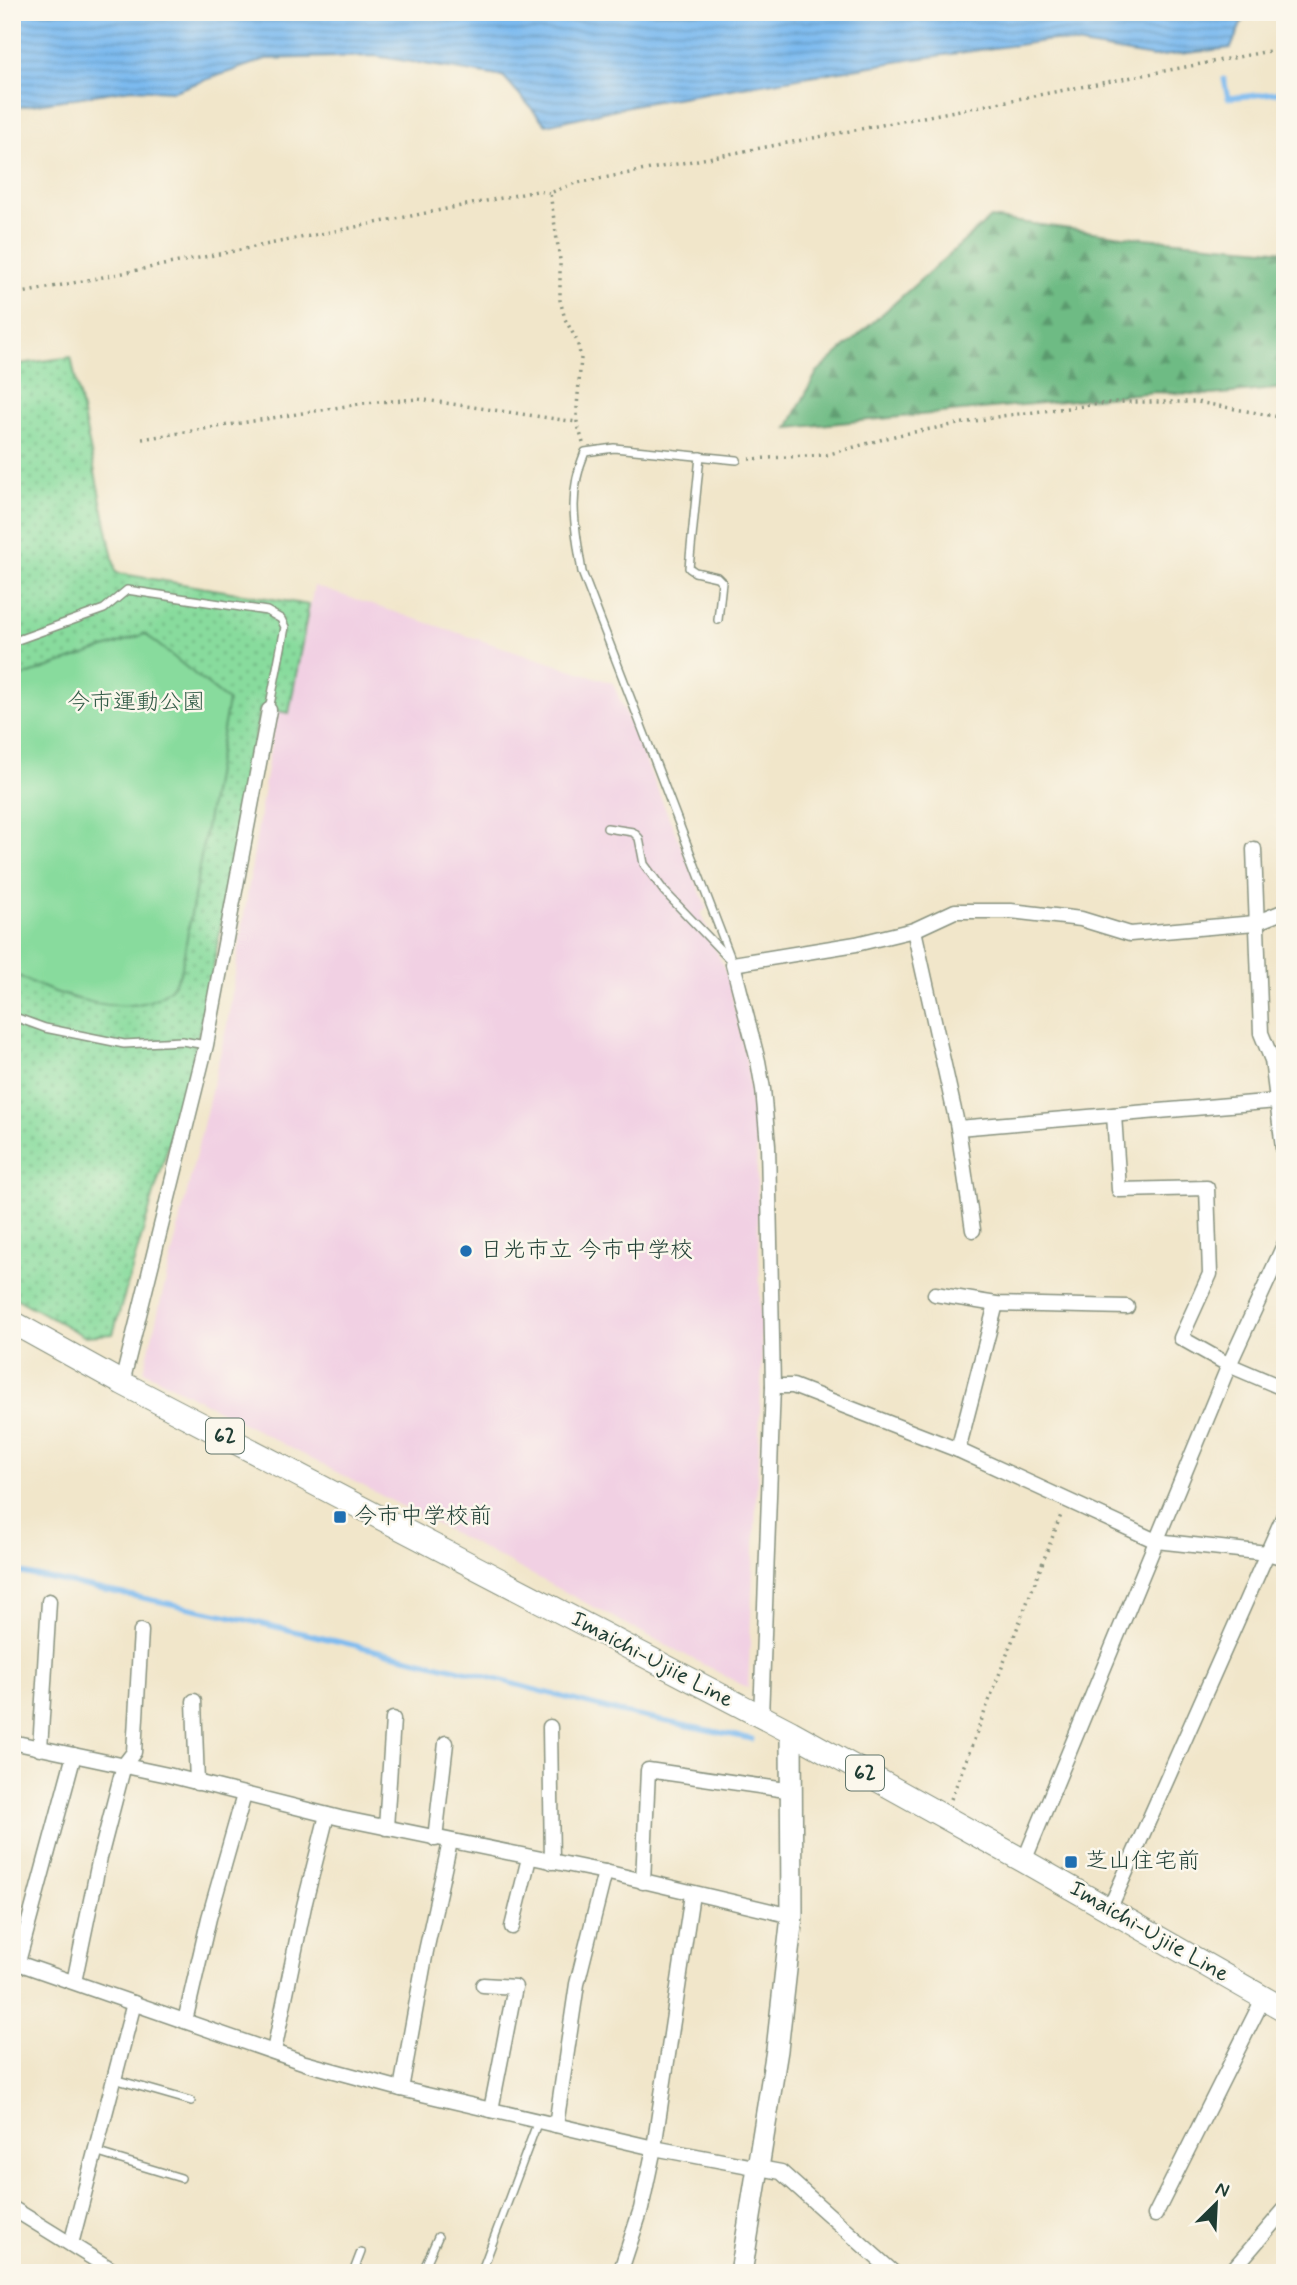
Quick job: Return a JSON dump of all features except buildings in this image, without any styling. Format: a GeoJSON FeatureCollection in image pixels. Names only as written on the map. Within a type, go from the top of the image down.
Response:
{"type":"FeatureCollection","features":[{"type":"Feature","properties":{"kind":"main road","name":"Imaichi-Ujiie Line"},"geometry":{"type":"LineString","coordinates":[[12,1322],[122,1383],[791,1732],[1285,2010]]}},
{"type":"Feature","properties":{"kind":"street"},"geometry":{"type":"LineString","coordinates":[[122,1383],[206,1045],[269,710]]}},
{"type":"Feature","properties":{"kind":"street"},"geometry":{"type":"LineString","coordinates":[[1254,849],[1261,1033],[1272,1060],[1285,1164]]}},
{"type":"Feature","properties":{"kind":"street"},"geometry":{"type":"LineString","coordinates":[[761,1717],[773,1386],[768,1145],[763,1089],[733,964],[856,944],[914,930],[956,911],[1011,911],[1082,919],[1130,934],[1255,923],[1285,911]]}},
{"type":"Feature","properties":{"kind":"street"},"geometry":{"type":"LineString","coordinates":[[914,930],[958,1128],[973,1230]]}},
{"type":"Feature","properties":{"kind":"street"},"geometry":{"type":"LineString","coordinates":[[958,1128],[1277,1101]]}},
{"type":"Feature","properties":{"kind":"street"},"geometry":{"type":"LineString","coordinates":[[1114,1115],[1119,1190],[1207,1188],[1210,1274],[1181,1338],[1229,1365],[1285,1389]]}},
{"type":"Feature","properties":{"kind":"street"},"geometry":{"type":"LineString","coordinates":[[1024,1861],[1229,1365],[1285,1243]]}},
{"type":"Feature","properties":{"kind":"street"},"geometry":{"type":"LineString","coordinates":[[935,1294],[996,1304],[1127,1307]]}},
{"type":"Feature","properties":{"kind":"street"},"geometry":{"type":"LineString","coordinates":[[958,1450],[996,1304]]}},
{"type":"Feature","properties":{"kind":"street"},"geometry":{"type":"LineString","coordinates":[[773,1386],[793,1386],[958,1450],[1156,1541],[1267,1553],[1285,1558]]}},
{"type":"Feature","properties":{"kind":"street"},"geometry":{"type":"LineString","coordinates":[[1109,1910],[1285,1513]]}},
{"type":"Feature","properties":{"kind":"street"},"geometry":{"type":"LineString","coordinates":[[40,1749],[49,1601]]}},
{"type":"Feature","properties":{"kind":"street"},"geometry":{"type":"LineString","coordinates":[[74,1982],[100,1857],[124,1765],[134,1752],[141,1631]]}},
{"type":"Feature","properties":{"kind":"street"},"geometry":{"type":"LineString","coordinates":[[194,1701],[197,1783]]}},
{"type":"Feature","properties":{"kind":"street"},"geometry":{"type":"LineString","coordinates":[[386,1828],[393,1719]]}},
{"type":"Feature","properties":{"kind":"street"},"geometry":{"type":"LineString","coordinates":[[550,1727],[551,1862]]}},
{"type":"Feature","properties":{"kind":"street"},"geometry":{"type":"LineString","coordinates":[[741,2273],[786,1984],[792,1916],[791,1732]]}},
{"type":"Feature","properties":{"kind":"street"},"geometry":{"type":"LineString","coordinates":[[12,1742],[124,1765],[327,1815],[605,1872],[792,1916]]}},
{"type":"Feature","properties":{"kind":"street"},"geometry":{"type":"LineString","coordinates":[[435,1839],[446,1742]]}},
{"type":"Feature","properties":{"kind":"street"},"geometry":{"type":"LineString","coordinates":[[74,1755],[15,1961],[305,2063],[401,2089],[654,2148],[781,2172],[894,2273]]}},
{"type":"Feature","properties":{"kind":"street"},"geometry":{"type":"LineString","coordinates":[[643,1882],[648,1770],[793,1791]]}},
{"type":"Feature","properties":{"kind":"street"},"geometry":{"type":"LineString","coordinates":[[185,2021],[209,1918],[244,1795]]}},
{"type":"Feature","properties":{"kind":"street"},"geometry":{"type":"LineString","coordinates":[[274,2051],[304,1906],[327,1815]]}},
{"type":"Feature","properties":{"kind":"street"},"geometry":{"type":"LineString","coordinates":[[401,2089],[426,1951],[450,1842]]}},
{"type":"Feature","properties":{"kind":"street"},"geometry":{"type":"LineString","coordinates":[[512,1927],[529,1857]]}},
{"type":"Feature","properties":{"kind":"street"},"geometry":{"type":"LineString","coordinates":[[556,2125],[577,1984],[605,1872]]}},
{"type":"Feature","properties":{"kind":"street"},"geometry":{"type":"LineString","coordinates":[[620,2273],[641,2209],[654,2148],[692,1894]]}},
{"type":"Feature","properties":{"kind":"street"},"geometry":{"type":"LineString","coordinates":[[483,1985],[515,1987],[491,2110]]}},
{"type":"Feature","properties":{"kind":"street"},"geometry":{"type":"LineString","coordinates":[[1155,2215],[1264,1997]]}},
{"type":"Feature","properties":{"kind":"street"},"geometry":{"type":"LineString","coordinates":[[71,2244],[134,2003]]}},
{"type":"Feature","properties":{"kind":"street"},"geometry":{"type":"LineString","coordinates":[[12,2208],[117,2273]]}},
{"type":"Feature","properties":{"kind":"street"},"geometry":{"type":"LineString","coordinates":[[1230,2273],[1285,2209]]}},
{"type":"Feature","properties":{"kind":"lane"},"geometry":{"type":"LineString","coordinates":[[733,964],[582,572],[572,510],[573,486],[585,452],[614,448],[737,460]]}},
{"type":"Feature","properties":{"kind":"lane"},"geometry":{"type":"LineString","coordinates":[[700,456],[688,560],[689,568],[695,572],[718,577],[722,582],[718,620]]}},
{"type":"Feature","properties":{"kind":"lane"},"geometry":{"type":"LineString","coordinates":[[12,642],[104,609],[127,590],[267,611],[281,619],[285,627],[269,710]]}},
{"type":"Feature","properties":{"kind":"lane"},"geometry":{"type":"LineString","coordinates":[[607,828],[633,832],[639,838],[643,864],[664,891],[733,964]]}},
{"type":"Feature","properties":{"kind":"lane"},"geometry":{"type":"LineString","coordinates":[[12,1016],[45,1028],[124,1044],[182,1041],[206,1045]]}},
{"type":"Feature","properties":{"kind":"lane"},"geometry":{"type":"LineString","coordinates":[[114,2080],[191,2101]]}},
{"type":"Feature","properties":{"kind":"lane"},"geometry":{"type":"LineString","coordinates":[[481,2273],[538,2121]]}},
{"type":"Feature","properties":{"kind":"lane"},"geometry":{"type":"LineString","coordinates":[[95,2152],[181,2178]]}},
{"type":"Feature","properties":{"kind":"lane"},"geometry":{"type":"LineString","coordinates":[[422,2273],[438,2237]]}},
{"type":"Feature","properties":{"kind":"lane"},"geometry":{"type":"LineString","coordinates":[[353,2273],[361,2252]]}},
{"type":"Feature","properties":{"kind":"path"},"geometry":{"type":"LineString","coordinates":[[12,295],[537,191],[550,193],[585,181],[1285,48]]}},
{"type":"Feature","properties":{"kind":"path"},"geometry":{"type":"LineString","coordinates":[[550,193],[560,260],[560,299],[582,358],[577,422],[585,452]]}},
{"type":"Feature","properties":{"kind":"path"},"geometry":{"type":"LineString","coordinates":[[142,439],[365,402],[418,399],[577,422]]}},
{"type":"Feature","properties":{"kind":"path"},"geometry":{"type":"LineString","coordinates":[[737,460],[826,455],[898,435],[1002,416],[1116,402],[1197,402],[1285,418]]}},
{"type":"Feature","properties":{"kind":"path"},"geometry":{"type":"LineString","coordinates":[[944,1817],[1067,1500]]}},
{"type":"Feature","properties":{"kind":"shaded area","name":"日光市立 今市中学校"},"geometry":{"type":"Polygon","coordinates":[[[314,586],[613,683],[707,908],[701,913],[728,978],[746,1058],[756,1133],[762,1369],[748,1688],[144,1371],[227,1025],[276,711],[289,713],[314,586]]]}},
{"type":"Feature","properties":{"kind":"green space"},"geometry":{"type":"Polygon","coordinates":[[[990,218],[1123,236],[1285,251],[1285,388],[1211,395],[1155,392],[788,428],[817,372],[990,218]]]}},
{"type":"Feature","properties":{"kind":"green space","name":"今市運動公園"},"geometry":{"type":"Polygon","coordinates":[[[71,357],[116,573],[309,605],[289,713],[260,708],[213,969],[190,1071],[113,1334],[84,1336],[12,1296],[12,365],[71,357]]]}},
{"type":"Feature","properties":{"kind":"green space"},"geometry":{"type":"Polygon","coordinates":[[[145,634],[228,701],[181,972],[171,988],[153,1000],[134,1005],[113,1005],[69,997],[12,973],[12,680],[145,634]]]}},
{"type":"Feature","properties":{"kind":"water"},"geometry":{"type":"Polygon","coordinates":[[[12,12],[1246,12],[1231,48],[1153,57],[1052,40],[908,60],[638,104],[546,125],[504,77],[375,56],[266,59],[174,91],[131,89],[12,108],[12,12]]]}},
{"type":"Feature","properties":{"kind":"waterway"},"geometry":{"type":"LineString","coordinates":[[1224,79],[1228,98],[1285,92]]}},
{"type":"Feature","properties":{"kind":"waterway"},"geometry":{"type":"LineString","coordinates":[[12,1571],[225,1615],[469,1672],[619,1712],[752,1739]]}},
{"type":"Feature","properties":{"kind":"place","name":"日光市立 今市中学校"},"geometry":{"type":"Point","coordinates":[466,1251]}},
{"type":"Feature","properties":{"kind":"place","name":"今市中学校前"},"geometry":{"type":"Point","coordinates":[340,1517]}},
{"type":"Feature","properties":{"kind":"place","name":"芝山住宅前"},"geometry":{"type":"Point","coordinates":[1071,1862]}}]}
